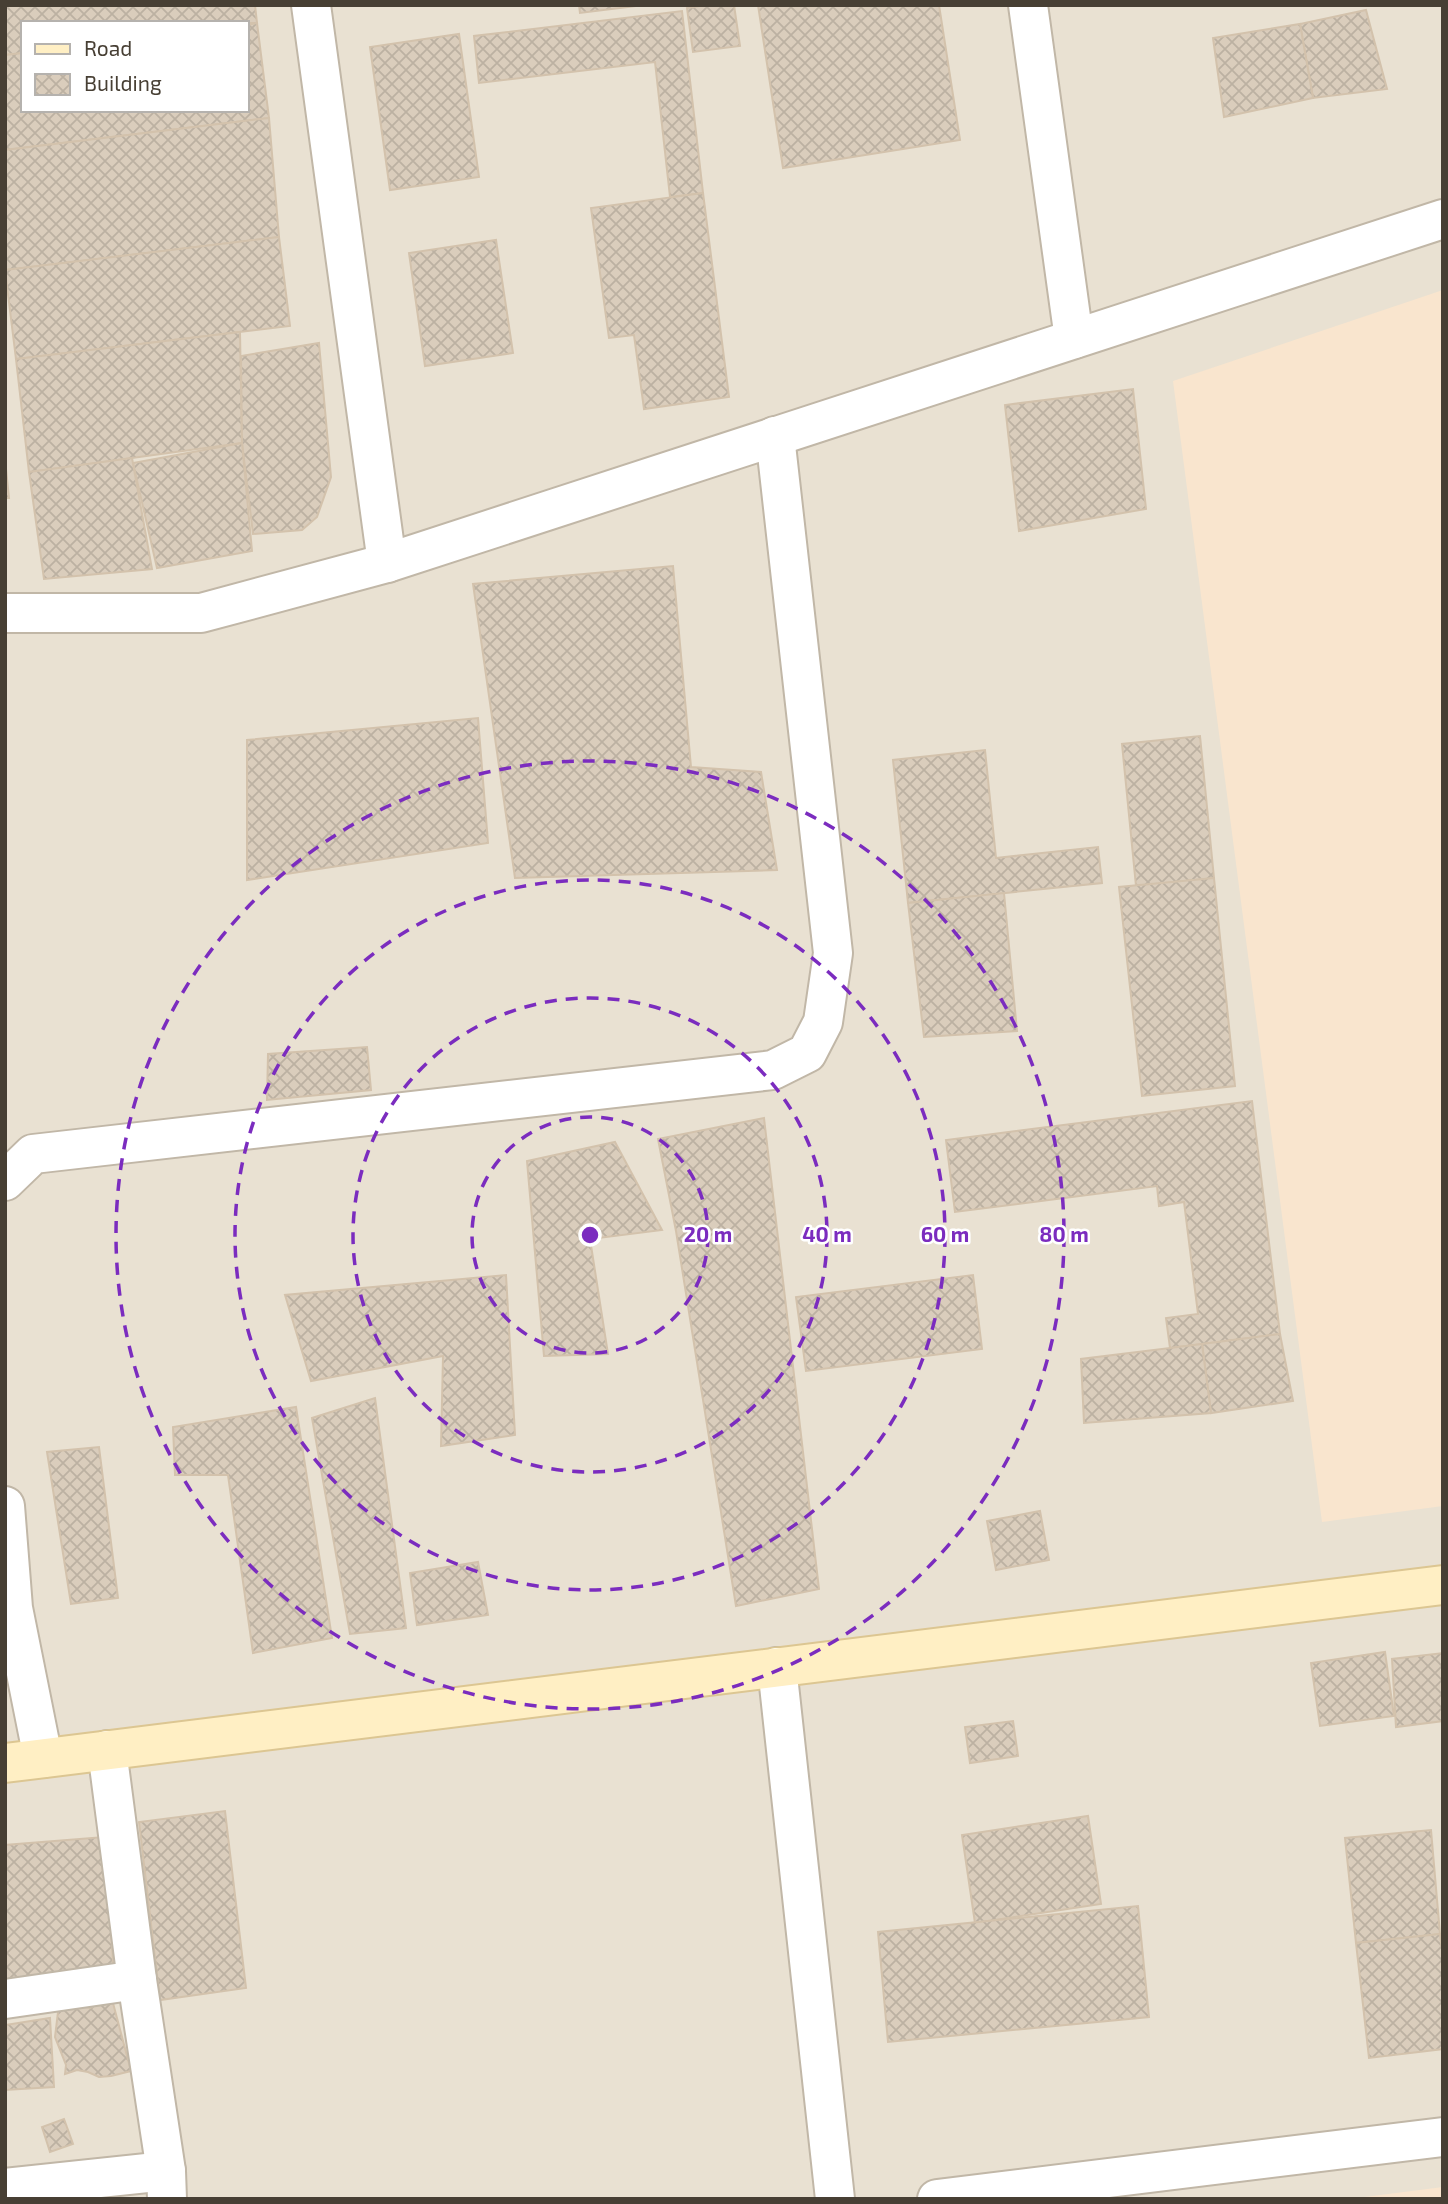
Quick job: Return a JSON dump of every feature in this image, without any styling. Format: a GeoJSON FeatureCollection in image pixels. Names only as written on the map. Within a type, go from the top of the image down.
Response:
{"type":"FeatureCollection","features":[{"type":"Feature","properties":{"kind":"main road"},"geometry":{"type":"LineString","coordinates":[[5,1763],[1443,1585]]}},
{"type":"Feature","properties":{"kind":"street"},"geometry":{"type":"LineString","coordinates":[[311,5],[387,563]]}},
{"type":"Feature","properties":{"kind":"street"},"geometry":{"type":"LineString","coordinates":[[1028,5],[1074,339]]}},
{"type":"Feature","properties":{"kind":"street"},"geometry":{"type":"LineString","coordinates":[[5,613],[201,613],[387,563],[1443,219]]}},
{"type":"Feature","properties":{"kind":"street"},"geometry":{"type":"LineString","coordinates":[[5,1181],[33,1154],[774,1070],[807,1053],[823,1022],[833,953],[775,436]]}},
{"type":"Feature","properties":{"kind":"street"},"geometry":{"type":"LineString","coordinates":[[5,1506],[13,1608],[43,1758]]}},
{"type":"Feature","properties":{"kind":"street"},"geometry":{"type":"LineString","coordinates":[[777,1667],[835,2199]]}},
{"type":"Feature","properties":{"kind":"street"},"geometry":{"type":"LineString","coordinates":[[5,2188],[166,2185],[107,1749]]}},
{"type":"Feature","properties":{"kind":"street"},"geometry":{"type":"LineString","coordinates":[[5,2000],[137,1980]]}},
{"type":"Feature","properties":{"kind":"street"},"geometry":{"type":"LineString","coordinates":[[937,2199],[1443,2137]]}},
{"type":"Feature","properties":{"kind":"shaded area"},"geometry":{"type":"Polygon","coordinates":[[[5,5],[1443,5],[1443,2199],[5,2199],[5,5]]]}},
{"type":"Feature","properties":{"kind":"shaded area"},"geometry":{"type":"Polygon","coordinates":[[[1443,290],[1443,1506],[1322,1522],[1173,381],[1443,290]]]}},
{"type":"Feature","properties":{"kind":"shaded area"},"geometry":{"type":"Polygon","coordinates":[[[1443,2187],[1443,2199],[1349,2199],[1443,2187]]]}},
{"type":"Feature","properties":{"kind":"building"},"geometry":{"type":"Polygon","coordinates":[[[5,5],[255,5],[257,23],[21,21],[21,53],[5,55],[5,5]]]}},
{"type":"Feature","properties":{"kind":"building"},"geometry":{"type":"Polygon","coordinates":[[[579,5],[644,5],[580,13],[579,5]]]}},
{"type":"Feature","properties":{"kind":"building"},"geometry":{"type":"Polygon","coordinates":[[[734,5],[740,46],[693,52],[687,8],[734,5]]]}},
{"type":"Feature","properties":{"kind":"building"},"geometry":{"type":"Polygon","coordinates":[[[758,5],[939,5],[960,140],[783,168],[758,5]]]}},
{"type":"Feature","properties":{"kind":"building"},"geometry":{"type":"Polygon","coordinates":[[[1366,10],[1387,89],[1313,98],[1300,24],[1366,10]]]}},
{"type":"Feature","properties":{"kind":"building"},"geometry":{"type":"Polygon","coordinates":[[[682,11],[703,193],[670,197],[655,62],[479,83],[474,36],[682,11]]]}},
{"type":"Feature","properties":{"kind":"building"},"geometry":{"type":"Polygon","coordinates":[[[257,23],[269,118],[5,150],[5,55],[21,53],[21,112],[248,112],[248,25],[257,23]]]}},
{"type":"Feature","properties":{"kind":"building"},"geometry":{"type":"Polygon","coordinates":[[[1300,24],[1313,98],[1224,117],[1213,38],[1300,24]]]}},
{"type":"Feature","properties":{"kind":"building"},"geometry":{"type":"Polygon","coordinates":[[[459,34],[479,177],[390,190],[370,47],[459,34]]]}},
{"type":"Feature","properties":{"kind":"building"},"geometry":{"type":"Polygon","coordinates":[[[269,118],[279,237],[5,270],[5,150],[269,118]]]}},
{"type":"Feature","properties":{"kind":"building"},"geometry":{"type":"Polygon","coordinates":[[[703,193],[729,397],[644,409],[634,335],[609,338],[591,208],[703,193]]]}},
{"type":"Feature","properties":{"kind":"building"},"geometry":{"type":"Polygon","coordinates":[[[279,237],[290,326],[16,359],[5,270],[279,237]]]}},
{"type":"Feature","properties":{"kind":"building"},"geometry":{"type":"Polygon","coordinates":[[[496,240],[513,353],[425,366],[409,253],[496,240]]]}},
{"type":"Feature","properties":{"kind":"building"},"geometry":{"type":"Polygon","coordinates":[[[240,332],[242,443],[29,472],[16,359],[240,332]]]}},
{"type":"Feature","properties":{"kind":"building"},"geometry":{"type":"Polygon","coordinates":[[[319,343],[331,477],[317,517],[302,530],[253,534],[242,443],[241,356],[319,343]]]}},
{"type":"Feature","properties":{"kind":"building"},"geometry":{"type":"Polygon","coordinates":[[[1133,389],[1146,509],[1019,531],[1005,405],[1133,389]]]}},
{"type":"Feature","properties":{"kind":"building"},"geometry":{"type":"Polygon","coordinates":[[[242,443],[252,551],[157,568],[133,463],[242,443]]]}},
{"type":"Feature","properties":{"kind":"building"},"geometry":{"type":"Polygon","coordinates":[[[132,458],[152,569],[44,579],[29,472],[132,458]]]}},
{"type":"Feature","properties":{"kind":"building"},"geometry":{"type":"Polygon","coordinates":[[[5,459],[9,498],[5,498],[5,459]]]}},
{"type":"Feature","properties":{"kind":"building"},"geometry":{"type":"Polygon","coordinates":[[[673,566],[691,767],[761,772],[777,870],[515,878],[473,584],[673,566]]]}},
{"type":"Feature","properties":{"kind":"building"},"geometry":{"type":"Polygon","coordinates":[[[478,718],[488,843],[247,880],[247,740],[478,718]]]}},
{"type":"Feature","properties":{"kind":"building"},"geometry":{"type":"Polygon","coordinates":[[[1200,736],[1214,878],[1136,886],[1122,744],[1200,736]]]}},
{"type":"Feature","properties":{"kind":"building"},"geometry":{"type":"Polygon","coordinates":[[[985,750],[996,858],[1098,847],[1102,883],[908,903],[893,760],[985,750]]]}},
{"type":"Feature","properties":{"kind":"building"},"geometry":{"type":"Polygon","coordinates":[[[1214,878],[1235,1086],[1142,1096],[1119,887],[1214,878]]]}},
{"type":"Feature","properties":{"kind":"building"},"geometry":{"type":"Polygon","coordinates":[[[1004,893],[1017,1031],[924,1037],[908,903],[1004,893]]]}},
{"type":"Feature","properties":{"kind":"building"},"geometry":{"type":"Polygon","coordinates":[[[367,1047],[371,1090],[267,1100],[268,1054],[367,1047]]]}},
{"type":"Feature","properties":{"kind":"building"},"geometry":{"type":"Polygon","coordinates":[[[1252,1101],[1280,1334],[1170,1348],[1166,1318],[1198,1314],[1184,1202],[1159,1206],[1157,1186],[955,1212],[946,1140],[1252,1101]]]}},
{"type":"Feature","properties":{"kind":"building"},"geometry":{"type":"Polygon","coordinates":[[[764,1118],[819,1589],[736,1606],[676,1231],[658,1139],[764,1118]]]}},
{"type":"Feature","properties":{"kind":"building"},"geometry":{"type":"Polygon","coordinates":[[[615,1142],[662,1230],[590,1239],[608,1354],[544,1356],[527,1161],[615,1142]]]}},
{"type":"Feature","properties":{"kind":"building"},"geometry":{"type":"Polygon","coordinates":[[[506,1275],[515,1435],[441,1446],[443,1356],[311,1381],[285,1295],[506,1275]]]}},
{"type":"Feature","properties":{"kind":"building"},"geometry":{"type":"Polygon","coordinates":[[[973,1275],[982,1349],[806,1371],[796,1297],[973,1275]]]}},
{"type":"Feature","properties":{"kind":"building"},"geometry":{"type":"Polygon","coordinates":[[[1280,1334],[1293,1401],[1211,1413],[1202,1344],[1280,1334]]]}},
{"type":"Feature","properties":{"kind":"building"},"geometry":{"type":"Polygon","coordinates":[[[1202,1344],[1211,1413],[1084,1423],[1081,1359],[1202,1344]]]}},
{"type":"Feature","properties":{"kind":"building"},"geometry":{"type":"Polygon","coordinates":[[[375,1398],[406,1628],[350,1634],[312,1418],[375,1398]]]}},
{"type":"Feature","properties":{"kind":"building"},"geometry":{"type":"Polygon","coordinates":[[[296,1407],[332,1638],[253,1653],[228,1475],[175,1475],[173,1427],[296,1407]]]}},
{"type":"Feature","properties":{"kind":"building"},"geometry":{"type":"Polygon","coordinates":[[[99,1447],[118,1598],[71,1604],[47,1452],[99,1447]]]}},
{"type":"Feature","properties":{"kind":"building"},"geometry":{"type":"Polygon","coordinates":[[[1040,1511],[1049,1560],[996,1570],[987,1521],[1040,1511]]]}},
{"type":"Feature","properties":{"kind":"building"},"geometry":{"type":"Polygon","coordinates":[[[478,1562],[488,1615],[417,1625],[410,1573],[478,1562]]]}},
{"type":"Feature","properties":{"kind":"building"},"geometry":{"type":"Polygon","coordinates":[[[1385,1652],[1394,1716],[1320,1726],[1311,1663],[1385,1652]]]}},
{"type":"Feature","properties":{"kind":"building"},"geometry":{"type":"Polygon","coordinates":[[[1443,1653],[1443,1721],[1396,1727],[1392,1659],[1443,1653]]]}},
{"type":"Feature","properties":{"kind":"building"},"geometry":{"type":"Polygon","coordinates":[[[1013,1721],[1018,1756],[970,1763],[965,1727],[1013,1721]]]}},
{"type":"Feature","properties":{"kind":"building"},"geometry":{"type":"Polygon","coordinates":[[[225,1811],[246,1988],[160,2000],[139,1822],[225,1811]]]}},
{"type":"Feature","properties":{"kind":"building"},"geometry":{"type":"Polygon","coordinates":[[[1088,1816],[1101,1904],[975,1923],[962,1835],[1088,1816]]]}},
{"type":"Feature","properties":{"kind":"building"},"geometry":{"type":"Polygon","coordinates":[[[1431,1830],[1440,1934],[1356,1943],[1345,1838],[1431,1830]]]}},
{"type":"Feature","properties":{"kind":"building"},"geometry":{"type":"Polygon","coordinates":[[[104,1837],[114,1973],[5,1981],[5,1845],[104,1837]]]}},
{"type":"Feature","properties":{"kind":"building"},"geometry":{"type":"Polygon","coordinates":[[[1138,1906],[1149,2017],[888,2042],[878,1932],[1138,1906]]]}},
{"type":"Feature","properties":{"kind":"building"},"geometry":{"type":"Polygon","coordinates":[[[1440,1934],[1443,1957],[1443,2049],[1369,2058],[1356,1943],[1440,1934]]]}},
{"type":"Feature","properties":{"kind":"building"},"geometry":{"type":"Polygon","coordinates":[[[105,2001],[113,2003],[131,2071],[99,2077],[77,2070],[65,2074],[66,2065],[55,2037],[58,2012],[63,2008],[79,2006],[90,2008],[105,2001]]]}},
{"type":"Feature","properties":{"kind":"building"},"geometry":{"type":"Polygon","coordinates":[[[50,2018],[54,2087],[5,2090],[5,2025],[50,2018]]]}},
{"type":"Feature","properties":{"kind":"building"},"geometry":{"type":"Polygon","coordinates":[[[64,2119],[73,2144],[50,2152],[42,2127],[64,2119]]]}}]}
